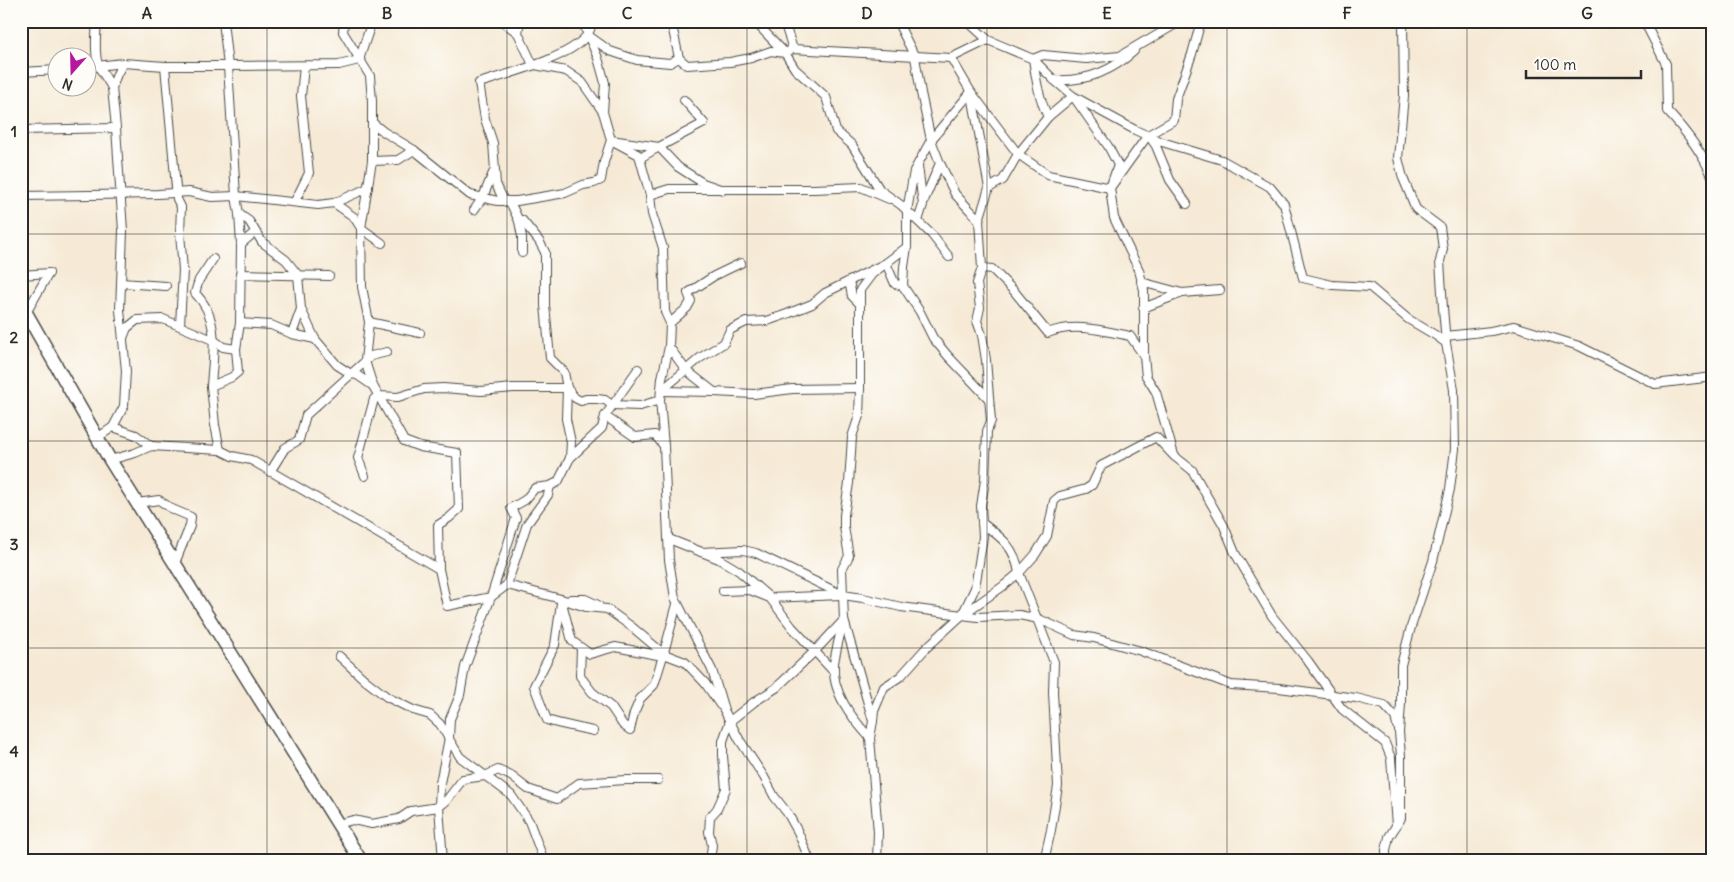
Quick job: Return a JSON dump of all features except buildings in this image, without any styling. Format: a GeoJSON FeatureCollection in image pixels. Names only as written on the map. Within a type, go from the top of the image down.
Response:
{"type":"FeatureCollection","features":[{"type":"Feature","properties":{"kind":"highway"},"geometry":{"type":"LineString","coordinates":[[23,309],[110,460],[361,861]]}},
{"type":"Feature","properties":{"kind":"street"},"geometry":{"type":"LineString","coordinates":[[96,48],[97,21]]}},
{"type":"Feature","properties":{"kind":"street"},"geometry":{"type":"LineString","coordinates":[[211,386],[232,377],[238,372],[236,350],[240,323],[240,274],[244,242],[236,196],[228,66],[223,21]]}},
{"type":"Feature","properties":{"kind":"street"},"geometry":{"type":"LineString","coordinates":[[344,21],[343,32],[370,76],[373,123],[372,161],[361,228],[362,286],[368,322],[365,361],[373,386],[404,441],[420,447],[457,452],[459,509],[438,525],[439,569],[447,606],[491,598],[507,585],[526,524],[548,495],[550,486]]}},
{"type":"Feature","properties":{"kind":"street"},"geometry":{"type":"LineString","coordinates":[[359,60],[372,21]]}},
{"type":"Feature","properties":{"kind":"street"},"geometry":{"type":"LineString","coordinates":[[502,21],[518,34],[533,65]]}},
{"type":"Feature","properties":{"kind":"street"},"geometry":{"type":"LineString","coordinates":[[518,34],[520,21]]}},
{"type":"Feature","properties":{"kind":"street"},"geometry":{"type":"LineString","coordinates":[[582,21],[598,58],[605,82],[603,112]]}},
{"type":"Feature","properties":{"kind":"street"},"geometry":{"type":"LineString","coordinates":[[522,253],[519,221],[510,204],[504,201],[496,184],[491,136],[485,119],[479,83],[555,58],[575,46],[588,35],[593,21]]}},
{"type":"Feature","properties":{"kind":"street"},"geometry":{"type":"LineString","coordinates":[[671,21],[679,58],[687,65],[737,60],[771,51],[785,53],[793,49],[951,58],[988,40]]}},
{"type":"Feature","properties":{"kind":"street"},"geometry":{"type":"LineString","coordinates":[[786,21],[793,49]]}},
{"type":"Feature","properties":{"kind":"street"},"geometry":{"type":"LineString","coordinates":[[897,21],[915,57],[931,140],[940,163],[955,194],[979,220]]}},
{"type":"Feature","properties":{"kind":"street"},"geometry":{"type":"LineString","coordinates":[[967,21],[988,40],[1034,59],[1073,96],[1135,130],[1148,134],[1162,142],[1222,160],[1270,187],[1284,204],[1303,278],[1332,285],[1370,287],[1408,320],[1446,339],[1514,326],[1579,346],[1655,384],[1713,377]]}},
{"type":"Feature","properties":{"kind":"street"},"geometry":{"type":"LineString","coordinates":[[1034,59],[1043,55],[1086,58],[1120,56],[1181,21]]}},
{"type":"Feature","properties":{"kind":"street"},"geometry":{"type":"LineString","coordinates":[[1110,188],[1148,134],[1174,120],[1176,99],[1190,62],[1201,21]]}},
{"type":"Feature","properties":{"kind":"street"},"geometry":{"type":"LineString","coordinates":[[1386,861],[1386,850],[1390,836],[1401,818],[1399,732],[1401,664],[1433,561],[1450,489],[1455,450],[1454,390],[1446,339],[1440,261],[1442,249],[1440,227],[1416,209],[1403,178],[1398,158],[1404,96],[1403,21]]}},
{"type":"Feature","properties":{"kind":"street"},"geometry":{"type":"LineString","coordinates":[[1644,21],[1666,64],[1667,111],[1688,133],[1707,163],[1713,178]]}},
{"type":"Feature","properties":{"kind":"street"},"geometry":{"type":"LineString","coordinates":[[756,23],[785,53],[800,74],[826,96],[836,131],[852,145],[880,190],[908,211],[932,235],[949,257]]}},
{"type":"Feature","properties":{"kind":"street"},"geometry":{"type":"LineString","coordinates":[[588,35],[610,51],[637,60],[670,63],[679,58]]}},
{"type":"Feature","properties":{"kind":"street"},"geometry":{"type":"LineString","coordinates":[[1054,80],[1068,81],[1096,75],[1120,64],[1145,41]]}},
{"type":"Feature","properties":{"kind":"street"},"geometry":{"type":"LineString","coordinates":[[951,58],[971,92],[1018,154],[1048,175],[1110,188]]}},
{"type":"Feature","properties":{"kind":"street"},"geometry":{"type":"LineString","coordinates":[[1034,59],[1042,105],[1048,117]]}},
{"type":"Feature","properties":{"kind":"street"},"geometry":{"type":"LineString","coordinates":[[98,66],[123,63],[165,66],[304,66],[339,65],[359,60]]}},
{"type":"Feature","properties":{"kind":"street"},"geometry":{"type":"LineString","coordinates":[[112,88],[123,63]]}},
{"type":"Feature","properties":{"kind":"street"},"geometry":{"type":"LineString","coordinates":[[373,123],[414,150],[470,195],[504,201],[538,199],[565,193],[601,180],[611,140],[603,112],[582,82],[566,71],[533,65]]}},
{"type":"Feature","properties":{"kind":"street"},"geometry":{"type":"LineString","coordinates":[[97,438],[113,427],[124,406],[126,371],[120,310],[122,231],[116,128],[112,88],[107,77],[98,66]]}},
{"type":"Feature","properties":{"kind":"street"},"geometry":{"type":"LineString","coordinates":[[165,66],[177,199],[180,207],[183,270],[180,325]]}},
{"type":"Feature","properties":{"kind":"street"},"geometry":{"type":"LineString","coordinates":[[295,201],[309,172],[301,96],[304,66]]}},
{"type":"Feature","properties":{"kind":"street"},"geometry":{"type":"LineString","coordinates":[[21,72],[48,71]]}},
{"type":"Feature","properties":{"kind":"street"},"geometry":{"type":"LineString","coordinates":[[971,92],[931,140],[914,172],[908,211],[903,286],[920,312],[933,338],[989,399]]}},
{"type":"Feature","properties":{"kind":"street"},"geometry":{"type":"LineString","coordinates":[[962,615],[975,588],[983,538],[981,506],[985,480],[987,431],[991,420],[982,335],[977,321],[980,308],[977,283],[982,268],[979,220],[989,188],[971,92]]}},
{"type":"Feature","properties":{"kind":"street"},"geometry":{"type":"LineString","coordinates":[[989,188],[1003,180],[1018,154],[1048,117],[1073,96]]}},
{"type":"Feature","properties":{"kind":"street"},"geometry":{"type":"LineString","coordinates":[[1073,96],[1108,146],[1118,165],[1110,188],[1114,218],[1135,262],[1144,290],[1144,356],[1146,376],[1156,392],[1172,442],[1174,456]]}},
{"type":"Feature","properties":{"kind":"street"},"geometry":{"type":"LineString","coordinates":[[640,158],[704,123],[684,100]]}},
{"type":"Feature","properties":{"kind":"street"},"geometry":{"type":"LineString","coordinates":[[21,130],[116,128]]}},
{"type":"Feature","properties":{"kind":"street"},"geometry":{"type":"LineString","coordinates":[[1148,134],[1156,146],[1170,180],[1187,204]]}},
{"type":"Feature","properties":{"kind":"street"},"geometry":{"type":"LineString","coordinates":[[611,140],[659,147],[678,167],[703,183],[723,190]]}},
{"type":"Feature","properties":{"kind":"street"},"geometry":{"type":"LineString","coordinates":[[611,140],[639,155],[650,195],[652,214],[663,248],[665,312],[670,323],[669,347],[662,378],[661,396],[669,560],[677,604],[712,670],[724,710]]}},
{"type":"Feature","properties":{"kind":"street"},"geometry":{"type":"LineString","coordinates":[[372,161],[398,160],[414,150]]}},
{"type":"Feature","properties":{"kind":"street"},"geometry":{"type":"LineString","coordinates":[[918,221],[940,163]]}},
{"type":"Feature","properties":{"kind":"street"},"geometry":{"type":"LineString","coordinates":[[917,165],[923,205]]}},
{"type":"Feature","properties":{"kind":"street"},"geometry":{"type":"LineString","coordinates":[[470,195],[474,210],[483,197],[495,169]]}},
{"type":"Feature","properties":{"kind":"street"},"geometry":{"type":"LineString","coordinates":[[650,195],[669,189],[723,190],[862,187],[893,200]]}},
{"type":"Feature","properties":{"kind":"street"},"geometry":{"type":"LineString","coordinates":[[21,196],[177,194],[189,192],[212,197],[236,196],[318,205],[334,204],[368,188]]}},
{"type":"Feature","properties":{"kind":"street"},"geometry":{"type":"LineString","coordinates":[[334,204],[354,217],[361,228],[382,243]]}},
{"type":"Feature","properties":{"kind":"street"},"geometry":{"type":"LineString","coordinates":[[239,214],[249,222],[262,242],[286,260],[298,275],[301,309],[315,339],[337,365],[373,386]]}},
{"type":"Feature","properties":{"kind":"street"},"geometry":{"type":"LineString","coordinates":[[519,221],[522,220],[539,241],[544,252],[545,305],[550,358],[564,372],[567,388],[566,419],[571,442],[570,458]]}},
{"type":"Feature","properties":{"kind":"street"},"geometry":{"type":"LineString","coordinates":[[244,242],[255,232]]}},
{"type":"Feature","properties":{"kind":"street"},"geometry":{"type":"LineString","coordinates":[[244,242],[262,242]]}},
{"type":"Feature","properties":{"kind":"street"},"geometry":{"type":"LineString","coordinates":[[873,721],[844,620],[842,569],[849,556],[844,533],[844,515],[849,483],[852,437],[858,416],[860,388],[860,290],[872,274],[907,247]]}},
{"type":"Feature","properties":{"kind":"street"},"geometry":{"type":"LineString","coordinates":[[213,259],[199,280],[195,293],[204,302],[211,319],[214,341],[211,386],[220,450]]}},
{"type":"Feature","properties":{"kind":"street"},"geometry":{"type":"LineString","coordinates":[[670,323],[691,301],[688,293],[714,276],[741,263]]}},
{"type":"Feature","properties":{"kind":"street"},"geometry":{"type":"LineString","coordinates":[[567,388],[575,398],[581,401],[586,399],[604,400],[612,405],[640,406],[661,396],[700,358],[724,343],[730,330],[746,322],[768,321],[812,304],[825,293],[886,263]]}},
{"type":"Feature","properties":{"kind":"street"},"geometry":{"type":"LineString","coordinates":[[886,263],[895,284],[903,286]]}},
{"type":"Feature","properties":{"kind":"street"},"geometry":{"type":"LineString","coordinates":[[982,268],[992,269],[1014,291],[1048,333],[1061,328],[1069,328],[1092,329],[1130,336],[1144,356]]}},
{"type":"Feature","properties":{"kind":"street"},"geometry":{"type":"LineString","coordinates":[[21,275],[49,273],[23,309]]}},
{"type":"Feature","properties":{"kind":"street"},"geometry":{"type":"LineString","coordinates":[[240,274],[329,276]]}},
{"type":"Feature","properties":{"kind":"street"},"geometry":{"type":"LineString","coordinates":[[849,281],[852,296],[860,304]]}},
{"type":"Feature","properties":{"kind":"street"},"geometry":{"type":"LineString","coordinates":[[1141,282],[1182,293]]}},
{"type":"Feature","properties":{"kind":"street"},"geometry":{"type":"LineString","coordinates":[[121,284],[166,286]]}},
{"type":"Feature","properties":{"kind":"street"},"geometry":{"type":"LineString","coordinates":[[1144,308],[1182,293],[1220,290]]}},
{"type":"Feature","properties":{"kind":"street"},"geometry":{"type":"LineString","coordinates":[[292,334],[301,309]]}},
{"type":"Feature","properties":{"kind":"street"},"geometry":{"type":"LineString","coordinates":[[122,342],[127,328],[137,320],[163,319],[180,325],[223,347],[236,350]]}},
{"type":"Feature","properties":{"kind":"street"},"geometry":{"type":"LineString","coordinates":[[368,322],[420,333]]}},
{"type":"Feature","properties":{"kind":"street"},"geometry":{"type":"LineString","coordinates":[[240,323],[271,325],[292,334],[315,339]]}},
{"type":"Feature","properties":{"kind":"street"},"geometry":{"type":"LineString","coordinates":[[669,347],[686,370],[714,392]]}},
{"type":"Feature","properties":{"kind":"street"},"geometry":{"type":"LineString","coordinates":[[270,472],[285,448],[300,440],[306,415],[371,356],[387,352]]}},
{"type":"Feature","properties":{"kind":"street"},"geometry":{"type":"LineString","coordinates":[[443,861],[439,807],[440,783],[450,719],[460,695],[465,667],[491,598],[516,518],[511,508],[525,500],[535,488],[550,486],[558,482],[570,458],[602,428],[605,416],[638,369]]}},
{"type":"Feature","properties":{"kind":"street"},"geometry":{"type":"LineString","coordinates":[[365,476],[358,458],[374,400],[379,396],[398,397],[424,389],[443,388],[481,391],[513,388],[567,388]]}},
{"type":"Feature","properties":{"kind":"street"},"geometry":{"type":"LineString","coordinates":[[661,396],[714,392],[754,394],[792,389],[860,388]]}},
{"type":"Feature","properties":{"kind":"street"},"geometry":{"type":"LineString","coordinates":[[605,416],[635,437],[655,435],[664,446]]}},
{"type":"Feature","properties":{"kind":"street"},"geometry":{"type":"LineString","coordinates":[[113,427],[136,435],[151,446]]}},
{"type":"Feature","properties":{"kind":"street"},"geometry":{"type":"LineString","coordinates":[[877,861],[878,832],[870,738],[874,711],[884,687],[901,676],[926,648],[962,615],[1019,573],[1035,555],[1047,536],[1054,501],[1060,496],[1086,489],[1092,485],[1101,466],[1156,438],[1192,470],[1224,526],[1235,553],[1272,616],[1342,709],[1385,743],[1391,758],[1396,826]]}},
{"type":"Feature","properties":{"kind":"street"},"geometry":{"type":"LineString","coordinates":[[110,460],[151,446],[220,450],[232,456],[251,460],[439,569]]}},
{"type":"Feature","properties":{"kind":"street"},"geometry":{"type":"LineString","coordinates":[[137,502],[160,500],[191,517],[190,526],[175,563]]}},
{"type":"Feature","properties":{"kind":"street"},"geometry":{"type":"LineString","coordinates":[[982,523],[1004,539],[1017,559],[1019,573],[1054,662],[1053,692],[1058,786],[1044,861]]}},
{"type":"Feature","properties":{"kind":"street"},"geometry":{"type":"LineString","coordinates":[[669,539],[719,559],[739,571],[770,598],[792,627],[834,672]]}},
{"type":"Feature","properties":{"kind":"street"},"geometry":{"type":"LineString","coordinates":[[701,552],[743,550],[756,552],[843,595]]}},
{"type":"Feature","properties":{"kind":"street"},"geometry":{"type":"LineString","coordinates":[[507,585],[561,598],[585,599],[607,609],[632,627],[664,655]]}},
{"type":"Feature","properties":{"kind":"street"},"geometry":{"type":"LineString","coordinates":[[722,590],[750,590],[770,598],[843,595],[901,607],[978,617],[1019,615],[1038,619],[1074,634],[1141,651],[1231,685],[1279,688],[1356,698],[1384,705],[1395,717],[1399,732]]}},
{"type":"Feature","properties":{"kind":"street"},"geometry":{"type":"LineString","coordinates":[[561,598],[572,641],[590,654],[615,647],[664,655],[685,662],[705,683],[724,710],[739,739],[774,796],[788,814],[810,861]]}},
{"type":"Feature","properties":{"kind":"street"},"geometry":{"type":"LineString","coordinates":[[561,598],[555,645],[534,686],[547,720],[564,726],[572,725],[592,731]]}},
{"type":"Feature","properties":{"kind":"street"},"geometry":{"type":"LineString","coordinates":[[581,648],[580,676],[592,692],[611,707],[630,730],[640,699],[654,685],[677,604]]}},
{"type":"Feature","properties":{"kind":"street"},"geometry":{"type":"LineString","coordinates":[[710,861],[712,845],[709,832],[710,817],[717,808],[726,789],[723,741],[730,721],[776,688],[844,620]]}},
{"type":"Feature","properties":{"kind":"street"},"geometry":{"type":"LineString","coordinates":[[844,620],[834,664],[834,680],[847,709],[870,738]]}},
{"type":"Feature","properties":{"kind":"street"},"geometry":{"type":"LineString","coordinates":[[339,656],[365,680],[388,697],[413,710],[430,715],[440,724],[460,757],[511,795],[529,821],[544,861]]}},
{"type":"Feature","properties":{"kind":"street"},"geometry":{"type":"LineString","coordinates":[[338,824],[353,820],[372,824],[399,819],[411,811],[439,807],[463,780],[485,776],[498,770],[512,776],[528,789],[556,799],[579,783],[658,780]]}}]}
